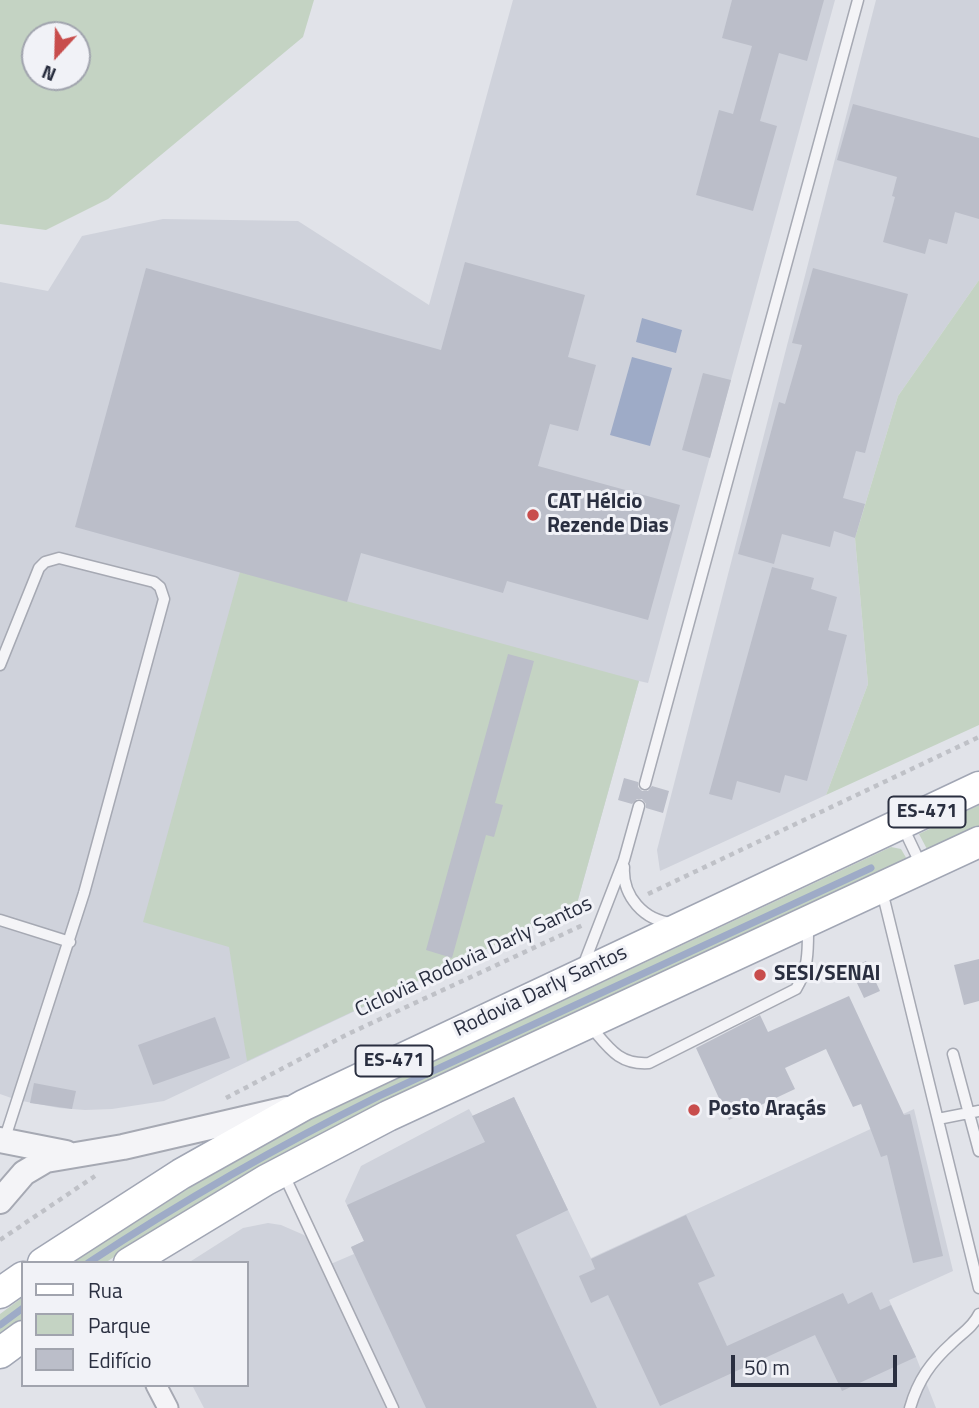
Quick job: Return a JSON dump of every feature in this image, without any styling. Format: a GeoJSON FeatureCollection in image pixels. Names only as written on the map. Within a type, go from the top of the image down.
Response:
{"type":"FeatureCollection","features":[{"type":"Feature","properties":{"kind":"main road","name":"Rodovia Darly Santos"},"geometry":{"type":"LineString","coordinates":[[46,1261],[181,1174],[304,1105],[979,787]]}},
{"type":"Feature","properties":{"kind":"main road","name":"ES-471"},"geometry":{"type":"LineString","coordinates":[[132,1261],[206,1214],[388,1116],[979,842]]}},
{"type":"Feature","properties":{"kind":"main road"},"geometry":{"type":"LineString","coordinates":[[0,1353],[21,1337]]}},
{"type":"Feature","properties":{"kind":"street"},"geometry":{"type":"LineString","coordinates":[[0,1201],[24,1173],[46,1160],[123,1147],[304,1105]]}},
{"type":"Feature","properties":{"kind":"street"},"geometry":{"type":"LineString","coordinates":[[2,1141],[71,1154]]}},
{"type":"Feature","properties":{"kind":"street"},"geometry":{"type":"LineString","coordinates":[[157,1387],[168,1408]]}},
{"type":"Feature","properties":{"kind":"lane"},"geometry":{"type":"LineString","coordinates":[[645,784],[858,0]]}},
{"type":"Feature","properties":{"kind":"lane"},"geometry":{"type":"LineString","coordinates":[[0,665],[39,568],[52,559],[59,558],[155,582],[163,593],[160,613],[70,942],[2,1141]]}},
{"type":"Feature","properties":{"kind":"lane"},"geometry":{"type":"LineString","coordinates":[[580,973],[624,860],[639,806]]}},
{"type":"Feature","properties":{"kind":"lane"},"geometry":{"type":"LineString","coordinates":[[902,824],[923,869]]}},
{"type":"Feature","properties":{"kind":"lane"},"geometry":{"type":"LineString","coordinates":[[624,860],[625,884],[634,901],[647,915],[667,923],[690,922]]}},
{"type":"Feature","properties":{"kind":"lane"},"geometry":{"type":"LineString","coordinates":[[881,888],[978,1284]]}},
{"type":"Feature","properties":{"kind":"lane"},"geometry":{"type":"LineString","coordinates":[[0,920],[70,942]]}},
{"type":"Feature","properties":{"kind":"lane"},"geometry":{"type":"LineString","coordinates":[[588,1024],[613,1052],[634,1064],[649,1063],[796,989],[808,960],[808,922]]}},
{"type":"Feature","properties":{"kind":"lane"},"geometry":{"type":"LineString","coordinates":[[953,1054],[974,1112],[979,1151]]}},
{"type":"Feature","properties":{"kind":"lane"},"geometry":{"type":"LineString","coordinates":[[938,1119],[974,1112]]}},
{"type":"Feature","properties":{"kind":"lane"},"geometry":{"type":"LineString","coordinates":[[282,1171],[393,1408]]}},
{"type":"Feature","properties":{"kind":"lane"},"geometry":{"type":"LineString","coordinates":[[911,1408],[922,1374],[978,1319]]}},
{"type":"Feature","properties":{"kind":"path"},"geometry":{"type":"LineString","coordinates":[[634,901],[979,737]]}},
{"type":"Feature","properties":{"kind":"path","name":"Ciclovia Rodovia Darly Santos"},"geometry":{"type":"LineString","coordinates":[[221,1101],[348,1034],[603,916]]}},
{"type":"Feature","properties":{"kind":"path"},"geometry":{"type":"LineString","coordinates":[[0,1240],[97,1175]]}},
{"type":"Feature","properties":{"kind":"shaded area"},"geometry":{"type":"Polygon","coordinates":[[[513,0],[835,0],[648,683],[639,681],[576,907],[164,1101],[85,1110],[59,1108],[0,1094],[0,282],[48,291],[82,236],[163,219],[298,221],[429,305],[513,0]]]}},
{"type":"Feature","properties":{"kind":"shaded area"},"geometry":{"type":"Polygon","coordinates":[[[876,0],[979,0],[979,280],[898,396],[855,538],[868,684],[826,795],[660,871],[657,850],[876,0]]]}},
{"type":"Feature","properties":{"kind":"shaded area"},"geometry":{"type":"Polygon","coordinates":[[[514,1097],[591,1258],[914,1109],[953,1271],[889,1300],[936,1408],[204,1408],[193,1387],[248,1387],[248,1261],[191,1261],[243,1228],[268,1223],[281,1225],[304,1235],[313,1243],[326,1266],[354,1254],[351,1247],[364,1241],[345,1201],[361,1166],[469,1109],[473,1116],[514,1097]]]}},
{"type":"Feature","properties":{"kind":"green space"},"geometry":{"type":"Polygon","coordinates":[[[0,0],[314,0],[303,37],[108,199],[46,230],[0,224],[0,0]]]}},
{"type":"Feature","properties":{"kind":"green space"},"geometry":{"type":"Polygon","coordinates":[[[979,280],[979,725],[826,795],[868,684],[855,538],[898,396],[979,280]]]}},
{"type":"Feature","properties":{"kind":"green space"},"geometry":{"type":"Polygon","coordinates":[[[240,572],[639,681],[576,907],[247,1061],[229,947],[143,922],[240,572]]]}},
{"type":"Feature","properties":{"kind":"green space"},"geometry":{"type":"Polygon","coordinates":[[[979,805],[979,827],[928,851],[919,834],[979,805]]]}},
{"type":"Feature","properties":{"kind":"green space"},"geometry":{"type":"Polygon","coordinates":[[[891,847],[901,849],[908,861],[139,1240],[108,1261],[75,1261],[189,1188],[312,1119],[891,847]]]}},
{"type":"Feature","properties":{"kind":"green space"},"geometry":{"type":"Polygon","coordinates":[[[21,1298],[21,1320],[0,1336],[0,1314],[21,1298]]]}},
{"type":"Feature","properties":{"kind":"water"},"geometry":{"type":"Polygon","coordinates":[[[642,318],[682,330],[676,353],[636,342],[642,318]]]}},
{"type":"Feature","properties":{"kind":"water"},"geometry":{"type":"Polygon","coordinates":[[[632,357],[672,368],[650,446],[610,435],[632,357]]]}},
{"type":"Feature","properties":{"kind":"building"},"geometry":{"type":"Polygon","coordinates":[[[732,0],[824,0],[807,61],[779,53],[760,121],[777,126],[753,211],[696,195],[719,110],[733,114],[752,46],[722,38],[732,0]]]}},
{"type":"Feature","properties":{"kind":"building"},"geometry":{"type":"Polygon","coordinates":[[[853,104],[979,138],[979,219],[955,212],[947,244],[929,239],[925,254],[883,242],[895,197],[892,196],[897,177],[837,160],[853,104]]]}},
{"type":"Feature","properties":{"kind":"building"},"geometry":{"type":"Polygon","coordinates":[[[465,262],[585,295],[568,357],[596,365],[578,431],[550,424],[538,466],[680,505],[648,620],[507,581],[503,593],[361,553],[347,602],[75,527],[146,268],[441,350],[465,262]]]}},
{"type":"Feature","properties":{"kind":"building"},"geometry":{"type":"Polygon","coordinates":[[[813,268],[908,294],[865,453],[856,451],[843,498],[865,504],[855,538],[834,531],[830,547],[782,534],[774,564],[738,554],[779,402],[785,404],[802,345],[792,343],[813,268]]]}},
{"type":"Feature","properties":{"kind":"building"},"geometry":{"type":"Polygon","coordinates":[[[703,373],[731,380],[710,458],[682,450],[703,373]]]}},
{"type":"Feature","properties":{"kind":"building"},"geometry":{"type":"Polygon","coordinates":[[[772,567],[814,578],[811,589],[837,597],[828,630],[847,635],[807,781],[785,775],[780,793],[737,781],[732,800],[709,794],[772,567]]]}},
{"type":"Feature","properties":{"kind":"building"},"geometry":{"type":"Polygon","coordinates":[[[508,654],[534,661],[495,803],[503,805],[494,837],[486,835],[452,958],[426,950],[508,654]]]}},
{"type":"Feature","properties":{"kind":"building"},"geometry":{"type":"Polygon","coordinates":[[[624,778],[638,782],[642,791],[648,791],[652,786],[669,791],[663,813],[646,808],[642,799],[637,799],[632,804],[618,800],[624,778]]]}},
{"type":"Feature","properties":{"kind":"building"},"geometry":{"type":"Polygon","coordinates":[[[979,959],[979,1001],[964,1005],[954,965],[979,959]]]}},
{"type":"Feature","properties":{"kind":"building"},"geometry":{"type":"Polygon","coordinates":[[[866,961],[880,991],[864,998],[850,968],[866,961]]]}},
{"type":"Feature","properties":{"kind":"building"},"geometry":{"type":"Polygon","coordinates":[[[849,996],[904,1115],[910,1114],[943,1256],[913,1263],[887,1155],[881,1157],[861,1104],[853,1107],[826,1049],[785,1068],[795,1089],[729,1120],[696,1048],[760,1015],[768,1032],[849,996]]]}},
{"type":"Feature","properties":{"kind":"building"},"geometry":{"type":"Polygon","coordinates":[[[215,1017],[230,1058],[153,1085],[138,1045],[215,1017]]]}},
{"type":"Feature","properties":{"kind":"building"},"geometry":{"type":"Polygon","coordinates":[[[34,1083],[76,1091],[72,1109],[30,1103],[34,1083]]]}},
{"type":"Feature","properties":{"kind":"building"},"geometry":{"type":"Polygon","coordinates":[[[514,1097],[568,1210],[516,1235],[597,1408],[426,1408],[351,1247],[364,1241],[347,1205],[485,1142],[472,1116],[514,1097]]]}},
{"type":"Feature","properties":{"kind":"building"},"geometry":{"type":"Polygon","coordinates":[[[686,1215],[715,1276],[698,1283],[727,1346],[843,1293],[848,1304],[872,1292],[880,1310],[891,1305],[916,1357],[842,1391],[815,1335],[660,1406],[608,1295],[591,1303],[579,1276],[595,1269],[591,1259],[686,1215]]]}},
{"type":"Feature","properties":{"kind":"waterway"},"geometry":{"type":"LineString","coordinates":[[91,1261],[195,1196],[341,1115],[871,868]]}},
{"type":"Feature","properties":{"kind":"waterway"},"geometry":{"type":"LineString","coordinates":[[0,1325],[21,1309]]}},
{"type":"Feature","properties":{"kind":"place","name":"CAT Hélcio Rezende Dias"},"geometry":{"type":"Point","coordinates":[533,515]}},
{"type":"Feature","properties":{"kind":"place","name":"SESI/SENAI"},"geometry":{"type":"Point","coordinates":[760,975]}},
{"type":"Feature","properties":{"kind":"place","name":"Posto Araçás"},"geometry":{"type":"Point","coordinates":[694,1110]}}]}
